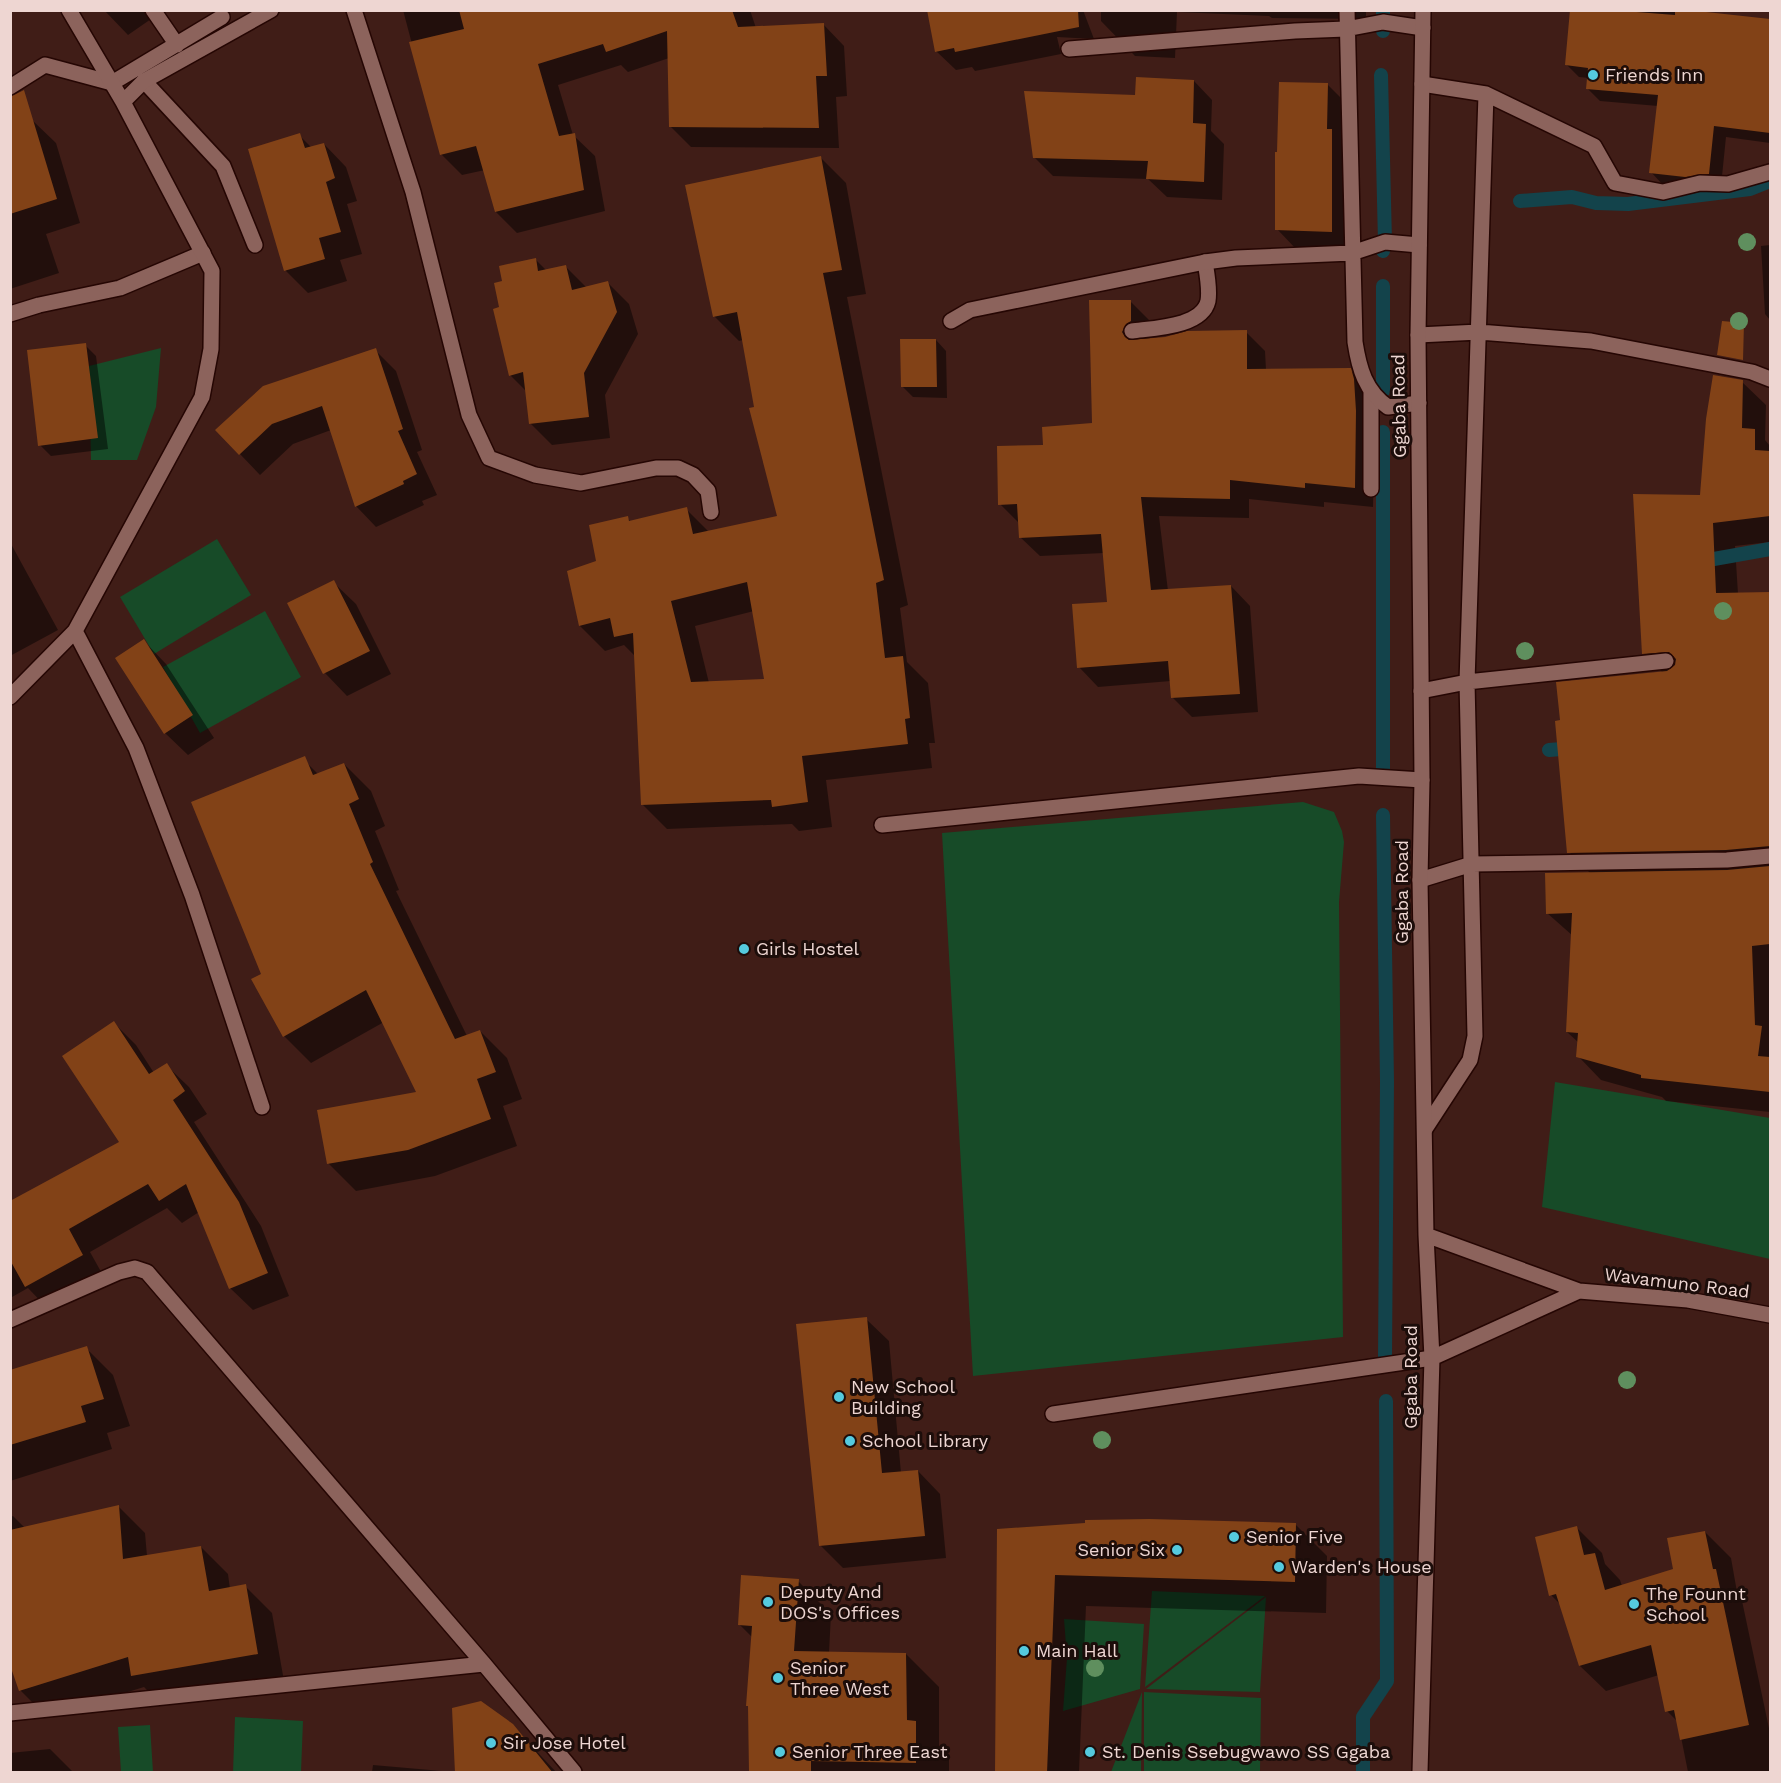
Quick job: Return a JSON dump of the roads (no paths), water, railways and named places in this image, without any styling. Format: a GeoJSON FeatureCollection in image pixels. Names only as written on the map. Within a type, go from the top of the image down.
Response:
{"type":"FeatureCollection","features":[{"type":"Feature","properties":{"kind":"street"},"geometry":{"type":"LineString","coordinates":[[10,697],[75,631],[202,397],[210,349],[212,271],[123,102],[69,10]]}},
{"type":"Feature","properties":{"kind":"street"},"geometry":{"type":"LineString","coordinates":[[153,10],[177,45]]}},
{"type":"Feature","properties":{"kind":"street"},"geometry":{"type":"LineString","coordinates":[[123,102],[144,81],[271,10]]}},
{"type":"Feature","properties":{"kind":"street"},"geometry":{"type":"LineString","coordinates":[[354,10],[413,192],[469,415],[489,458],[535,475],[581,483],[656,468],[678,468],[693,475],[708,491],[711,512]]}},
{"type":"Feature","properties":{"kind":"street"},"geometry":{"type":"LineString","coordinates":[[1347,10],[1355,342],[1358,363],[1371,393],[1371,489]]}},
{"type":"Feature","properties":{"kind":"street","name":"Ggaba Road"},"geometry":{"type":"LineString","coordinates":[[1420,1773],[1432,1358],[1425,1235],[1420,880],[1422,691],[1418,334],[1423,10]]}},
{"type":"Feature","properties":{"kind":"street"},"geometry":{"type":"LineString","coordinates":[[10,87],[45,65],[112,83],[222,16]]}},
{"type":"Feature","properties":{"kind":"street"},"geometry":{"type":"LineString","coordinates":[[1069,49],[1347,29],[1383,22],[1423,28]]}},
{"type":"Feature","properties":{"kind":"street"},"geometry":{"type":"LineString","coordinates":[[144,81],[223,166],[255,245]]}},
{"type":"Feature","properties":{"kind":"street"},"geometry":{"type":"LineString","coordinates":[[1422,84],[1486,94],[1594,146],[1615,183],[1663,192],[1700,183],[1728,184],[1770,172]]}},
{"type":"Feature","properties":{"kind":"street"},"geometry":{"type":"LineString","coordinates":[[1425,1129],[1470,1060],[1475,1036],[1467,682],[1486,94]]}},
{"type":"Feature","properties":{"kind":"street"},"geometry":{"type":"LineString","coordinates":[[951,321],[970,310],[1205,262],[1352,253],[1385,242],[1419,245]]}},
{"type":"Feature","properties":{"kind":"street"},"geometry":{"type":"LineString","coordinates":[[10,314],[39,305],[120,288],[203,253]]}},
{"type":"Feature","properties":{"kind":"street"},"geometry":{"type":"LineString","coordinates":[[1132,331],[1180,324],[1204,311],[1208,299],[1205,262]]}},
{"type":"Feature","properties":{"kind":"street"},"geometry":{"type":"LineString","coordinates":[[1418,334],[1479,332],[1592,341],[1752,372],[1770,380]]}},
{"type":"Feature","properties":{"kind":"street"},"geometry":{"type":"LineString","coordinates":[[1371,393],[1388,407],[1419,403]]}},
{"type":"Feature","properties":{"kind":"street"},"geometry":{"type":"LineString","coordinates":[[75,631],[136,748],[192,895],[262,1107]]}},
{"type":"Feature","properties":{"kind":"street"},"geometry":{"type":"LineString","coordinates":[[1422,691],[1467,682],[1666,661]]}},
{"type":"Feature","properties":{"kind":"street"},"geometry":{"type":"LineString","coordinates":[[882,825],[1359,776],[1422,780]]}},
{"type":"Feature","properties":{"kind":"street"},"geometry":{"type":"LineString","coordinates":[[1420,880],[1472,864],[1727,860],[1770,856]]}},
{"type":"Feature","properties":{"kind":"street","name":"Wavamuno Road"},"geometry":{"type":"LineString","coordinates":[[1425,1235],[1579,1291],[1688,1300],[1770,1315]]}},
{"type":"Feature","properties":{"kind":"street"},"geometry":{"type":"LineString","coordinates":[[10,1320],[119,1272],[135,1268],[147,1272],[484,1664],[574,1773]]}},
{"type":"Feature","properties":{"kind":"street","name":"Wavamuno Road"},"geometry":{"type":"LineString","coordinates":[[1053,1414],[1432,1358],[1579,1291]]}},
{"type":"Feature","properties":{"kind":"street"},"geometry":{"type":"LineString","coordinates":[[10,1713],[484,1664]]}},
{"type":"Feature","properties":{"kind":"waterway"},"geometry":{"type":"LineString","coordinates":[[1383,10],[1383,31]]}},
{"type":"Feature","properties":{"kind":"waterway"},"geometry":{"type":"LineString","coordinates":[[1381,75],[1385,242],[1383,251]]}},
{"type":"Feature","properties":{"kind":"waterway"},"geometry":{"type":"LineString","coordinates":[[1520,201],[1572,197],[1596,203],[1628,204],[1750,189],[1770,181]]}},
{"type":"Feature","properties":{"kind":"waterway"},"geometry":{"type":"LineString","coordinates":[[1383,286],[1383,391]]}},
{"type":"Feature","properties":{"kind":"waterway"},"geometry":{"type":"LineString","coordinates":[[1383,432],[1383,770]]}},
{"type":"Feature","properties":{"kind":"waterway"},"geometry":{"type":"LineString","coordinates":[[1697,562],[1770,549]]}},
{"type":"Feature","properties":{"kind":"waterway"},"geometry":{"type":"LineString","coordinates":[[1549,750],[1574,748]]}},
{"type":"Feature","properties":{"kind":"waterway"},"geometry":{"type":"LineString","coordinates":[[1383,815],[1387,1081],[1385,1359]]}},
{"type":"Feature","properties":{"kind":"waterway"},"geometry":{"type":"LineString","coordinates":[[1363,1772],[1363,1717],[1387,1681],[1386,1401]]}},
{"type":"Feature","properties":{"kind":"place","name":"Friends Inn"},"geometry":{"type":"Point","coordinates":[1593,75]}},
{"type":"Feature","properties":{"kind":"place","name":"Girls Hostel"},"geometry":{"type":"Point","coordinates":[744,949]}},
{"type":"Feature","properties":{"kind":"place","name":"New School Building"},"geometry":{"type":"Point","coordinates":[839,1397]}},
{"type":"Feature","properties":{"kind":"place","name":"School Library"},"geometry":{"type":"Point","coordinates":[850,1441]}},
{"type":"Feature","properties":{"kind":"place","name":"Senior Five"},"geometry":{"type":"Point","coordinates":[1234,1537]}},
{"type":"Feature","properties":{"kind":"place","name":"Senior Six"},"geometry":{"type":"Point","coordinates":[1177,1550]}},
{"type":"Feature","properties":{"kind":"place","name":"Warden's House"},"geometry":{"type":"Point","coordinates":[1279,1567]}},
{"type":"Feature","properties":{"kind":"place","name":"Deputy And DOS's Offices"},"geometry":{"type":"Point","coordinates":[768,1602]}},
{"type":"Feature","properties":{"kind":"place","name":"The Founnt School"},"geometry":{"type":"Point","coordinates":[1634,1604]}},
{"type":"Feature","properties":{"kind":"place","name":"Main Hall"},"geometry":{"type":"Point","coordinates":[1024,1651]}},
{"type":"Feature","properties":{"kind":"place","name":"Senior Three West"},"geometry":{"type":"Point","coordinates":[778,1678]}},
{"type":"Feature","properties":{"kind":"place","name":"Sir Jose Hotel"},"geometry":{"type":"Point","coordinates":[491,1743]}},
{"type":"Feature","properties":{"kind":"place","name":"Senior Three East"},"geometry":{"type":"Point","coordinates":[780,1752]}},
{"type":"Feature","properties":{"kind":"place","name":"St. Denis Ssebugwawo SS Ggaba"},"geometry":{"type":"Point","coordinates":[1090,1752]}}]}
